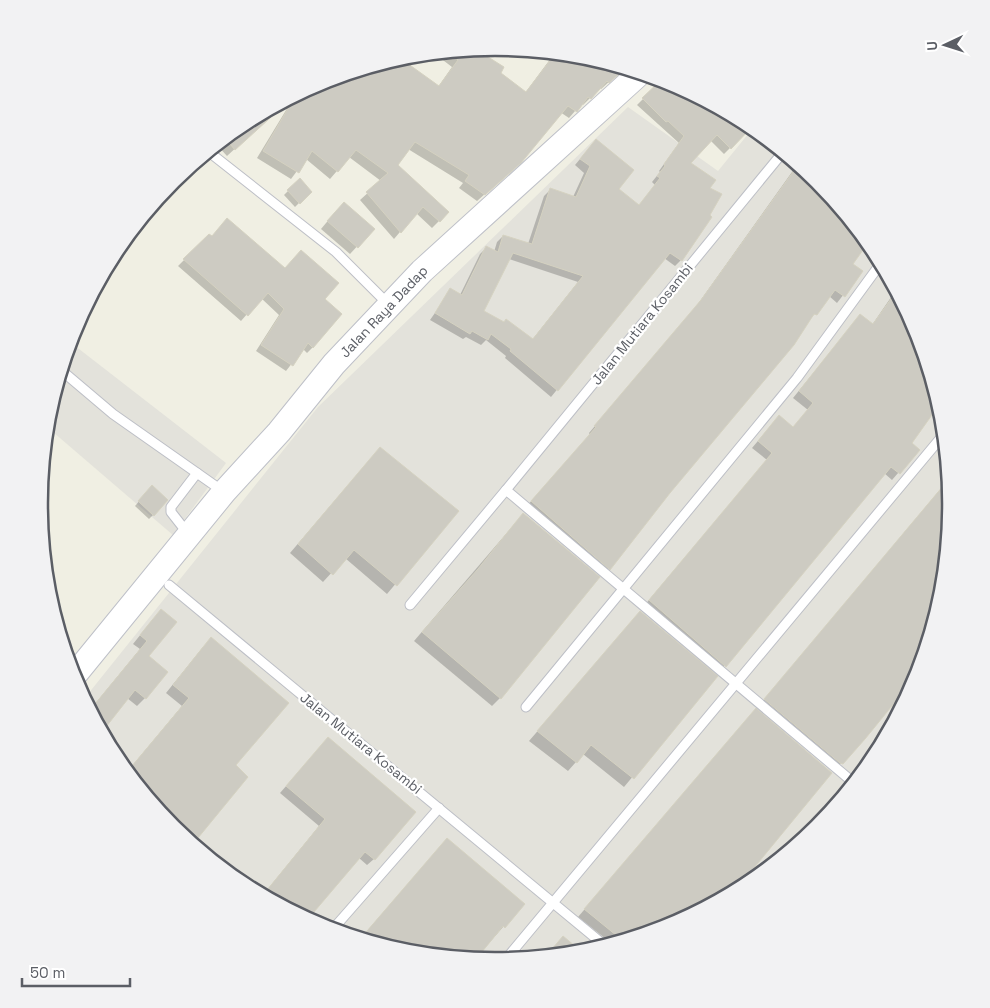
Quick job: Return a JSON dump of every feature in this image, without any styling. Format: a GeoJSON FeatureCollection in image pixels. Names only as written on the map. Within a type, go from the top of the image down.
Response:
{"type":"FeatureCollection","features":[{"type":"Feature","properties":{"kind":"main road","name":"Jalan Raya Dadap"},"geometry":{"type":"LineString","coordinates":[[80,670],[163,580],[189,535],[334,364],[422,271],[635,79]]}},
{"type":"Feature","properties":{"kind":"lane"},"geometry":{"type":"LineString","coordinates":[[214,156],[336,252],[370,283],[390,306]]}},
{"type":"Feature","properties":{"kind":"lane","name":"Jalan Mutiara Kosambi"},"geometry":{"type":"LineString","coordinates":[[410,605],[778,158]]}},
{"type":"Feature","properties":{"kind":"lane"},"geometry":{"type":"LineString","coordinates":[[526,707],[797,378],[876,269]]}},
{"type":"Feature","properties":{"kind":"lane"},"geometry":{"type":"LineString","coordinates":[[67,375],[113,414],[224,492]]}},
{"type":"Feature","properties":{"kind":"lane"},"geometry":{"type":"LineString","coordinates":[[512,951],[736,686],[938,441]]}},
{"type":"Feature","properties":{"kind":"lane"},"geometry":{"type":"LineString","coordinates":[[189,535],[171,512],[171,507],[197,473]]}},
{"type":"Feature","properties":{"kind":"lane"},"geometry":{"type":"LineString","coordinates":[[506,490],[622,590],[848,778]]}},
{"type":"Feature","properties":{"kind":"lane","name":"Jalan Mutiara Kosambi"},"geometry":{"type":"LineString","coordinates":[[163,580],[597,939]]}},
{"type":"Feature","properties":{"kind":"lane"},"geometry":{"type":"LineString","coordinates":[[338,923],[439,808]]}},
{"type":"Feature","properties":{"kind":"shaded area"},"geometry":{"type":"Polygon","coordinates":[[[628,107],[718,171],[748,135],[790,168],[811,188],[831,209],[867,255],[883,280],[908,333],[919,360],[934,417],[942,475],[942,533],[939,562],[934,591],[919,648],[883,728],[867,753],[831,799],[790,840],[767,859],[719,892],[693,905],[639,928],[611,936],[553,948],[524,951],[466,951],[437,948],[408,943],[351,928],[271,892],[246,876],[200,840],[159,799],[123,753],[107,728],[90,692],[318,407],[628,107]]]}},
{"type":"Feature","properties":{"kind":"shaded area"},"geometry":{"type":"Polygon","coordinates":[[[76,347],[226,463],[173,535],[53,432],[63,388],[76,347]]]}},
{"type":"Feature","properties":{"kind":"building"},"geometry":{"type":"Polygon","coordinates":[[[487,56],[504,67],[501,73],[526,92],[551,60],[619,74],[609,83],[607,81],[591,99],[588,97],[577,112],[568,106],[521,163],[485,195],[465,181],[469,175],[415,142],[398,165],[449,212],[440,222],[423,207],[401,233],[366,192],[388,173],[356,150],[338,172],[312,151],[299,173],[263,151],[289,107],[297,103],[351,80],[409,65],[439,86],[458,60],[456,58],[487,56]]]}},
{"type":"Feature","properties":{"kind":"building"},"geometry":{"type":"Polygon","coordinates":[[[654,86],[719,116],[746,133],[731,149],[717,135],[691,163],[716,180],[710,188],[722,194],[710,215],[712,217],[682,261],[670,253],[558,391],[510,351],[511,349],[491,334],[488,340],[472,331],[470,334],[435,313],[450,288],[462,295],[486,246],[498,252],[503,235],[532,244],[550,188],[576,197],[590,166],[580,159],[596,139],[634,170],[619,189],[639,205],[660,178],[657,176],[684,136],[668,121],[666,122],[642,98],[654,86]],[[513,253],[484,311],[504,322],[506,319],[533,339],[583,276],[513,253]]]}},
{"type":"Feature","properties":{"kind":"building"},"geometry":{"type":"Polygon","coordinates":[[[274,115],[235,150],[230,144],[274,115]]]}},
{"type":"Feature","properties":{"kind":"building"},"geometry":{"type":"Polygon","coordinates":[[[793,171],[831,209],[863,250],[853,264],[863,271],[845,297],[835,290],[817,315],[814,314],[794,345],[670,493],[610,570],[531,501],[596,427],[594,426],[701,300],[793,171]]]}},
{"type":"Feature","properties":{"kind":"building"},"geometry":{"type":"Polygon","coordinates":[[[300,178],[312,192],[300,204],[287,190],[300,178]]]}},
{"type":"Feature","properties":{"kind":"building"},"geometry":{"type":"Polygon","coordinates":[[[344,202],[375,229],[358,248],[327,221],[344,202]]]}},
{"type":"Feature","properties":{"kind":"building"},"geometry":{"type":"Polygon","coordinates":[[[227,218],[285,268],[301,250],[339,283],[325,299],[342,314],[313,348],[308,343],[293,366],[261,345],[284,309],[268,293],[248,316],[183,259],[209,234],[212,236],[227,218]]]}},
{"type":"Feature","properties":{"kind":"building"},"geometry":{"type":"Polygon","coordinates":[[[892,298],[919,360],[933,413],[912,443],[920,450],[900,474],[891,467],[726,667],[649,600],[772,453],[758,441],[779,415],[793,427],[813,403],[799,391],[860,314],[873,324],[892,298]]]}},
{"type":"Feature","properties":{"kind":"building"},"geometry":{"type":"Polygon","coordinates":[[[380,447],[459,511],[397,586],[354,550],[333,575],[298,544],[380,447]]]}},
{"type":"Feature","properties":{"kind":"building"},"geometry":{"type":"Polygon","coordinates":[[[152,485],[168,500],[154,516],[138,501],[152,485]]]}},
{"type":"Feature","properties":{"kind":"building"},"geometry":{"type":"Polygon","coordinates":[[[942,487],[942,533],[939,562],[934,591],[919,648],[897,700],[865,739],[843,764],[840,763],[764,699],[942,487]]]}},
{"type":"Feature","properties":{"kind":"building"},"geometry":{"type":"Polygon","coordinates":[[[523,513],[600,577],[501,699],[422,632],[478,569],[523,513]]]}},
{"type":"Feature","properties":{"kind":"building"},"geometry":{"type":"Polygon","coordinates":[[[161,609],[177,622],[149,656],[168,672],[146,699],[135,690],[106,727],[95,704],[147,641],[140,635],[161,609]]]}},
{"type":"Feature","properties":{"kind":"building"},"geometry":{"type":"Polygon","coordinates":[[[640,611],[718,676],[634,779],[591,745],[577,763],[537,731],[640,611]]]}},
{"type":"Feature","properties":{"kind":"building"},"geometry":{"type":"Polygon","coordinates":[[[211,637],[289,703],[236,765],[248,777],[198,838],[159,799],[132,766],[189,698],[173,685],[211,637]]]}},
{"type":"Feature","properties":{"kind":"building"},"geometry":{"type":"Polygon","coordinates":[[[756,708],[832,773],[752,870],[719,892],[666,917],[616,935],[584,909],[756,708]]]}},
{"type":"Feature","properties":{"kind":"building"},"geometry":{"type":"Polygon","coordinates":[[[328,737],[416,812],[375,860],[365,852],[314,912],[267,890],[325,819],[286,786],[328,737]]]}},
{"type":"Feature","properties":{"kind":"building"},"geometry":{"type":"Polygon","coordinates":[[[447,838],[525,904],[505,928],[503,926],[482,952],[437,948],[366,932],[447,838]]]}},
{"type":"Feature","properties":{"kind":"building"},"geometry":{"type":"Polygon","coordinates":[[[563,936],[573,945],[553,948],[563,936]]]}}]}
